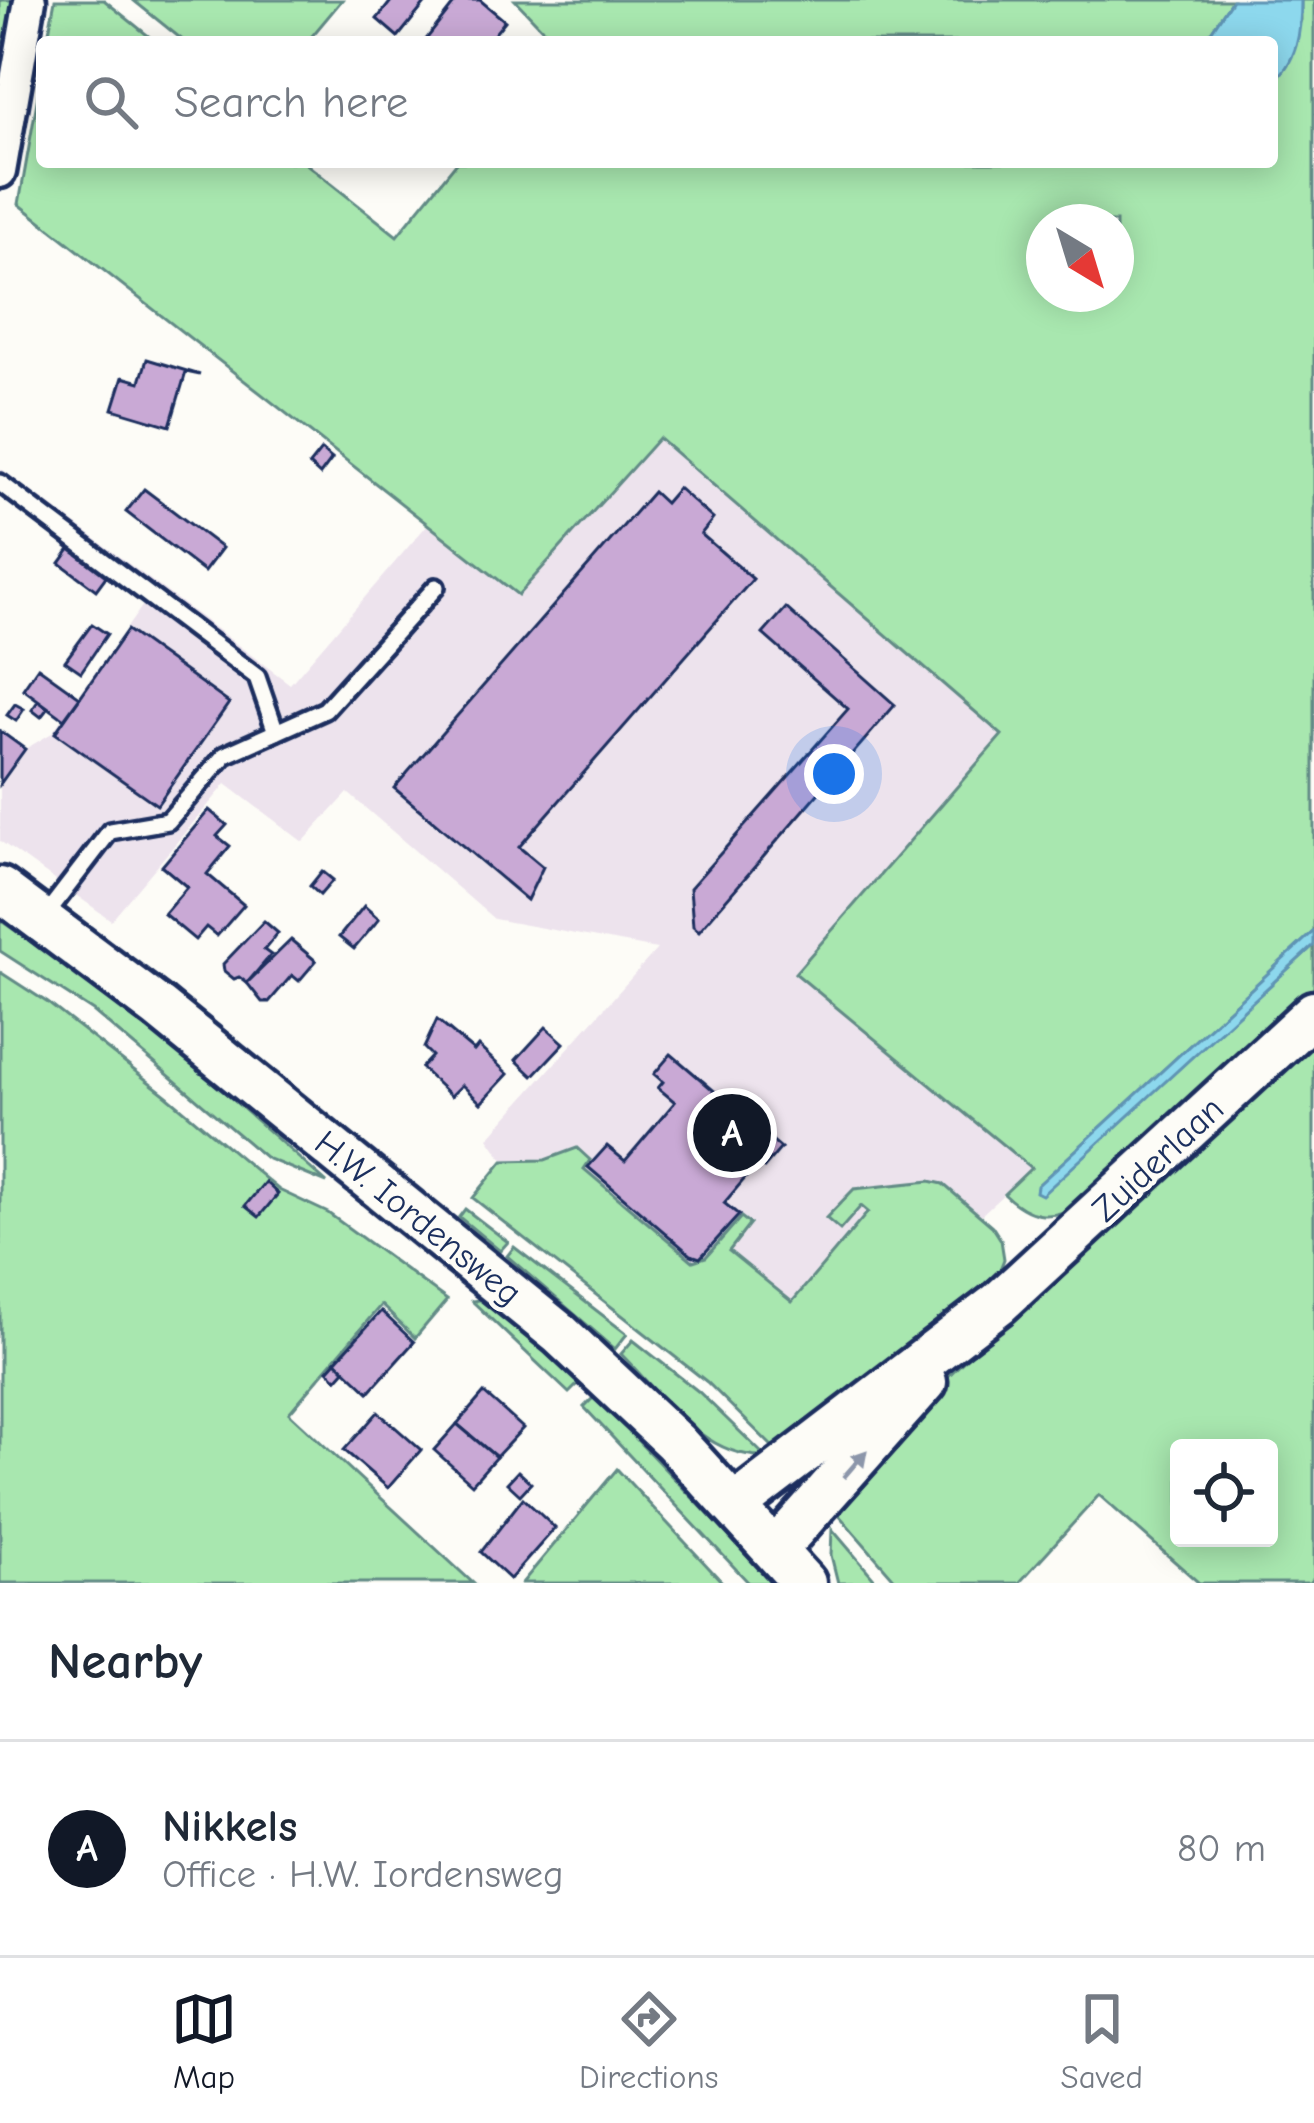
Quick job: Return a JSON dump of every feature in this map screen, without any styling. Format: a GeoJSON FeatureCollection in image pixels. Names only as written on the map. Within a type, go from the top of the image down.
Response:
{"type":"FeatureCollection","features":[{"type":"Feature","properties":{"kind":"main road","name":"H.W. Iordensweg"},"geometry":{"type":"LineString","coordinates":[[0,889],[159,1008],[523,1302],[628,1396],[804,1583]]}},
{"type":"Feature","properties":{"kind":"main road","name":"Zuiderlaan"},"geometry":{"type":"LineString","coordinates":[[775,1550],[999,1303],[1314,1013]]}},
{"type":"Feature","properties":{"kind":"main road","name":"Zuiderlaan"},"geometry":{"type":"LineString","coordinates":[[735,1505],[999,1303]]}},
{"type":"Feature","properties":{"kind":"street"},"geometry":{"type":"LineString","coordinates":[[0,172],[30,0]]}},
{"type":"Feature","properties":{"kind":"lane"},"geometry":{"type":"LineString","coordinates":[[0,483],[257,677],[276,732]]}},
{"type":"Feature","properties":{"kind":"lane"},"geometry":{"type":"LineString","coordinates":[[43,920],[110,831],[168,821],[225,755],[325,710],[436,587]]}},
{"type":"Feature","properties":{"kind":"shaded area"},"geometry":{"type":"Polygon","coordinates":[[[658,438],[1002,736],[796,973],[1032,1168],[930,1262],[786,1377],[504,1161],[488,1138],[657,949],[494,919],[348,793],[303,842],[226,784],[111,920],[0,841],[0,787],[27,748],[52,733],[143,605],[0,497],[0,468],[290,684],[428,524],[518,595],[658,438]]]}},
{"type":"Feature","properties":{"kind":"green space"},"geometry":{"type":"Polygon","coordinates":[[[0,0],[15,0],[0,82],[0,0]]]}},
{"type":"Feature","properties":{"kind":"green space"},"geometry":{"type":"Polygon","coordinates":[[[55,0],[104,0],[149,36],[48,36],[55,0]]]}},
{"type":"Feature","properties":{"kind":"green space"},"geometry":{"type":"Polygon","coordinates":[[[133,0],[342,0],[312,36],[178,36],[133,0]]]}},
{"type":"Feature","properties":{"kind":"green space"},"geometry":{"type":"Polygon","coordinates":[[[515,0],[1232,0],[1208,36],[549,36],[515,0]]]}},
{"type":"Feature","properties":{"kind":"green space"},"geometry":{"type":"Polygon","coordinates":[[[1301,0],[1314,0],[1314,931],[1038,1185],[1037,1192],[1042,1194],[1314,945],[1314,991],[1079,1205],[1048,1215],[1030,1212],[1004,1194],[1031,1168],[795,973],[1002,735],[659,438],[518,595],[19,204],[36,107],[36,168],[312,168],[397,236],[452,168],[1278,168],[1278,78],[1301,20],[1301,0]]]}},
{"type":"Feature","properties":{"kind":"green space"},"geometry":{"type":"Polygon","coordinates":[[[0,920],[142,1019],[327,1183],[266,1158],[93,1011],[0,951],[0,920]]]}},
{"type":"Feature","properties":{"kind":"green space"},"geometry":{"type":"Polygon","coordinates":[[[0,972],[48,1003],[279,1190],[328,1213],[447,1300],[415,1338],[381,1305],[289,1413],[473,1583],[0,1583],[0,972]]]}},
{"type":"Feature","properties":{"kind":"green space"},"geometry":{"type":"Polygon","coordinates":[[[1314,1034],[1314,1578],[1310,1583],[1199,1583],[1099,1495],[1019,1583],[898,1583],[837,1513],[909,1414],[1314,1034]]]}},
{"type":"Feature","properties":{"kind":"green space"},"geometry":{"type":"Polygon","coordinates":[[[577,1148],[590,1160],[584,1169],[693,1261],[706,1257],[741,1217],[750,1224],[729,1251],[792,1302],[868,1212],[861,1206],[840,1230],[826,1218],[854,1189],[930,1181],[943,1184],[992,1226],[1001,1240],[1004,1259],[985,1293],[777,1451],[707,1382],[473,1198],[503,1161],[545,1160],[577,1148]]]}},
{"type":"Feature","properties":{"kind":"green space"},"geometry":{"type":"Polygon","coordinates":[[[465,1209],[508,1242],[500,1251],[459,1217],[465,1209]]]}},
{"type":"Feature","properties":{"kind":"green space"},"geometry":{"type":"Polygon","coordinates":[[[514,1247],[627,1334],[615,1349],[507,1256],[514,1247]]]}},
{"type":"Feature","properties":{"kind":"green space"},"geometry":{"type":"Polygon","coordinates":[[[484,1299],[580,1382],[569,1393],[472,1301],[484,1299]]]}},
{"type":"Feature","properties":{"kind":"green space"},"geometry":{"type":"Polygon","coordinates":[[[633,1340],[699,1392],[765,1456],[722,1447],[685,1421],[621,1354],[633,1340]]]}},
{"type":"Feature","properties":{"kind":"green space"},"geometry":{"type":"Polygon","coordinates":[[[595,1396],[774,1583],[749,1583],[584,1407],[595,1396]]]}},
{"type":"Feature","properties":{"kind":"green space"},"geometry":{"type":"Polygon","coordinates":[[[617,1469],[723,1583],[522,1583],[617,1469]]]}},
{"type":"Feature","properties":{"kind":"green space"},"geometry":{"type":"Polygon","coordinates":[[[832,1529],[878,1583],[838,1583],[831,1555],[832,1529]]]}},
{"type":"Feature","properties":{"kind":"water"},"geometry":{"type":"Polygon","coordinates":[[[1232,0],[1301,0],[1293,56],[1278,77],[1278,36],[1208,36],[1232,0]]]}},
{"type":"Feature","properties":{"kind":"water"},"geometry":{"type":"Polygon","coordinates":[[[1314,931],[1314,945],[1042,1195],[1036,1192],[1037,1186],[1314,931]]]}},
{"type":"Feature","properties":{"kind":"building"},"geometry":{"type":"Polygon","coordinates":[[[392,0],[428,0],[399,36],[377,19],[392,0]]]}},
{"type":"Feature","properties":{"kind":"building"},"geometry":{"type":"Polygon","coordinates":[[[457,0],[480,0],[505,21],[493,36],[429,36],[457,0]]]}},
{"type":"Feature","properties":{"kind":"building"},"geometry":{"type":"Polygon","coordinates":[[[147,359],[200,375],[186,372],[170,426],[113,409],[123,377],[140,382],[147,359]]]}},
{"type":"Feature","properties":{"kind":"building"},"geometry":{"type":"Polygon","coordinates":[[[321,450],[332,459],[320,475],[309,465],[321,450]]]}},
{"type":"Feature","properties":{"kind":"building"},"geometry":{"type":"Polygon","coordinates":[[[678,488],[713,519],[701,534],[753,579],[519,847],[543,867],[527,900],[394,788],[653,492],[665,503],[678,488]]]}},
{"type":"Feature","properties":{"kind":"building"},"geometry":{"type":"Polygon","coordinates":[[[144,489],[222,548],[204,572],[126,512],[144,489]]]}},
{"type":"Feature","properties":{"kind":"building"},"geometry":{"type":"Polygon","coordinates":[[[71,548],[107,575],[96,590],[60,563],[71,548]]]}},
{"type":"Feature","properties":{"kind":"building"},"geometry":{"type":"Polygon","coordinates":[[[786,608],[895,705],[699,931],[693,926],[690,888],[848,709],[763,634],[786,608]]]}},
{"type":"Feature","properties":{"kind":"building"},"geometry":{"type":"Polygon","coordinates":[[[92,624],[107,634],[81,672],[65,661],[92,624]]]}},
{"type":"Feature","properties":{"kind":"building"},"geometry":{"type":"Polygon","coordinates":[[[127,630],[229,703],[157,805],[55,733],[127,630]]]}},
{"type":"Feature","properties":{"kind":"building"},"geometry":{"type":"Polygon","coordinates":[[[38,667],[80,697],[64,719],[23,689],[38,667]]]}},
{"type":"Feature","properties":{"kind":"building"},"geometry":{"type":"Polygon","coordinates":[[[38,701],[48,708],[41,717],[32,710],[38,701]]]}},
{"type":"Feature","properties":{"kind":"building"},"geometry":{"type":"Polygon","coordinates":[[[15,704],[24,709],[16,721],[7,715],[15,704]]]}},
{"type":"Feature","properties":{"kind":"building"},"geometry":{"type":"Polygon","coordinates":[[[0,731],[25,749],[0,784],[0,731]]]}},
{"type":"Feature","properties":{"kind":"building"},"geometry":{"type":"Polygon","coordinates":[[[209,810],[227,825],[217,836],[230,846],[207,874],[244,905],[217,936],[206,927],[195,940],[164,914],[187,887],[162,866],[209,810]]]}},
{"type":"Feature","properties":{"kind":"building"},"geometry":{"type":"Polygon","coordinates":[[[322,871],[333,880],[320,895],[310,886],[322,871]]]}},
{"type":"Feature","properties":{"kind":"building"},"geometry":{"type":"Polygon","coordinates":[[[364,906],[379,919],[354,949],[339,937],[364,906]]]}},
{"type":"Feature","properties":{"kind":"building"},"geometry":{"type":"Polygon","coordinates":[[[264,921],[278,933],[264,950],[271,955],[247,983],[234,979],[223,964],[264,921]]]}},
{"type":"Feature","properties":{"kind":"building"},"geometry":{"type":"Polygon","coordinates":[[[291,940],[316,961],[299,981],[292,975],[269,1002],[262,1002],[247,983],[291,940]]]}},
{"type":"Feature","properties":{"kind":"building"},"geometry":{"type":"Polygon","coordinates":[[[437,1020],[474,1051],[478,1046],[508,1074],[481,1103],[462,1085],[451,1096],[421,1068],[432,1056],[424,1048],[437,1020]]]}},
{"type":"Feature","properties":{"kind":"building"},"geometry":{"type":"Polygon","coordinates":[[[546,1027],[564,1043],[533,1076],[516,1060],[546,1027]]]}},
{"type":"Feature","properties":{"kind":"building"},"geometry":{"type":"Polygon","coordinates":[[[671,1054],[781,1148],[764,1168],[758,1163],[724,1203],[739,1215],[700,1258],[588,1167],[607,1146],[625,1161],[675,1102],[658,1088],[663,1082],[654,1074],[671,1054]]]}},
{"type":"Feature","properties":{"kind":"building"},"geometry":{"type":"Polygon","coordinates":[[[265,1182],[278,1194],[259,1217],[245,1206],[265,1182]]]}},
{"type":"Feature","properties":{"kind":"building"},"geometry":{"type":"Polygon","coordinates":[[[381,1311],[414,1342],[369,1392],[336,1361],[381,1311]]]}},
{"type":"Feature","properties":{"kind":"building"},"geometry":{"type":"Polygon","coordinates":[[[336,1361],[345,1370],[337,1379],[328,1370],[336,1361]]]}},
{"type":"Feature","properties":{"kind":"building"},"geometry":{"type":"Polygon","coordinates":[[[484,1393],[523,1428],[496,1457],[457,1424],[484,1393]]]}},
{"type":"Feature","properties":{"kind":"building"},"geometry":{"type":"Polygon","coordinates":[[[378,1412],[421,1450],[388,1488],[344,1450],[378,1412]]]}},
{"type":"Feature","properties":{"kind":"building"},"geometry":{"type":"Polygon","coordinates":[[[457,1424],[496,1457],[472,1484],[434,1450],[457,1424]]]}},
{"type":"Feature","properties":{"kind":"building"},"geometry":{"type":"Polygon","coordinates":[[[518,1471],[531,1483],[520,1495],[507,1483],[518,1471]]]}},
{"type":"Feature","properties":{"kind":"building"},"geometry":{"type":"Polygon","coordinates":[[[523,1498],[555,1528],[510,1579],[481,1552],[523,1498]]]}},
{"type":"Feature","properties":{"kind":"place","name":"Nikkels"},"geometry":{"type":"Point","coordinates":[732,1133]}}]}
